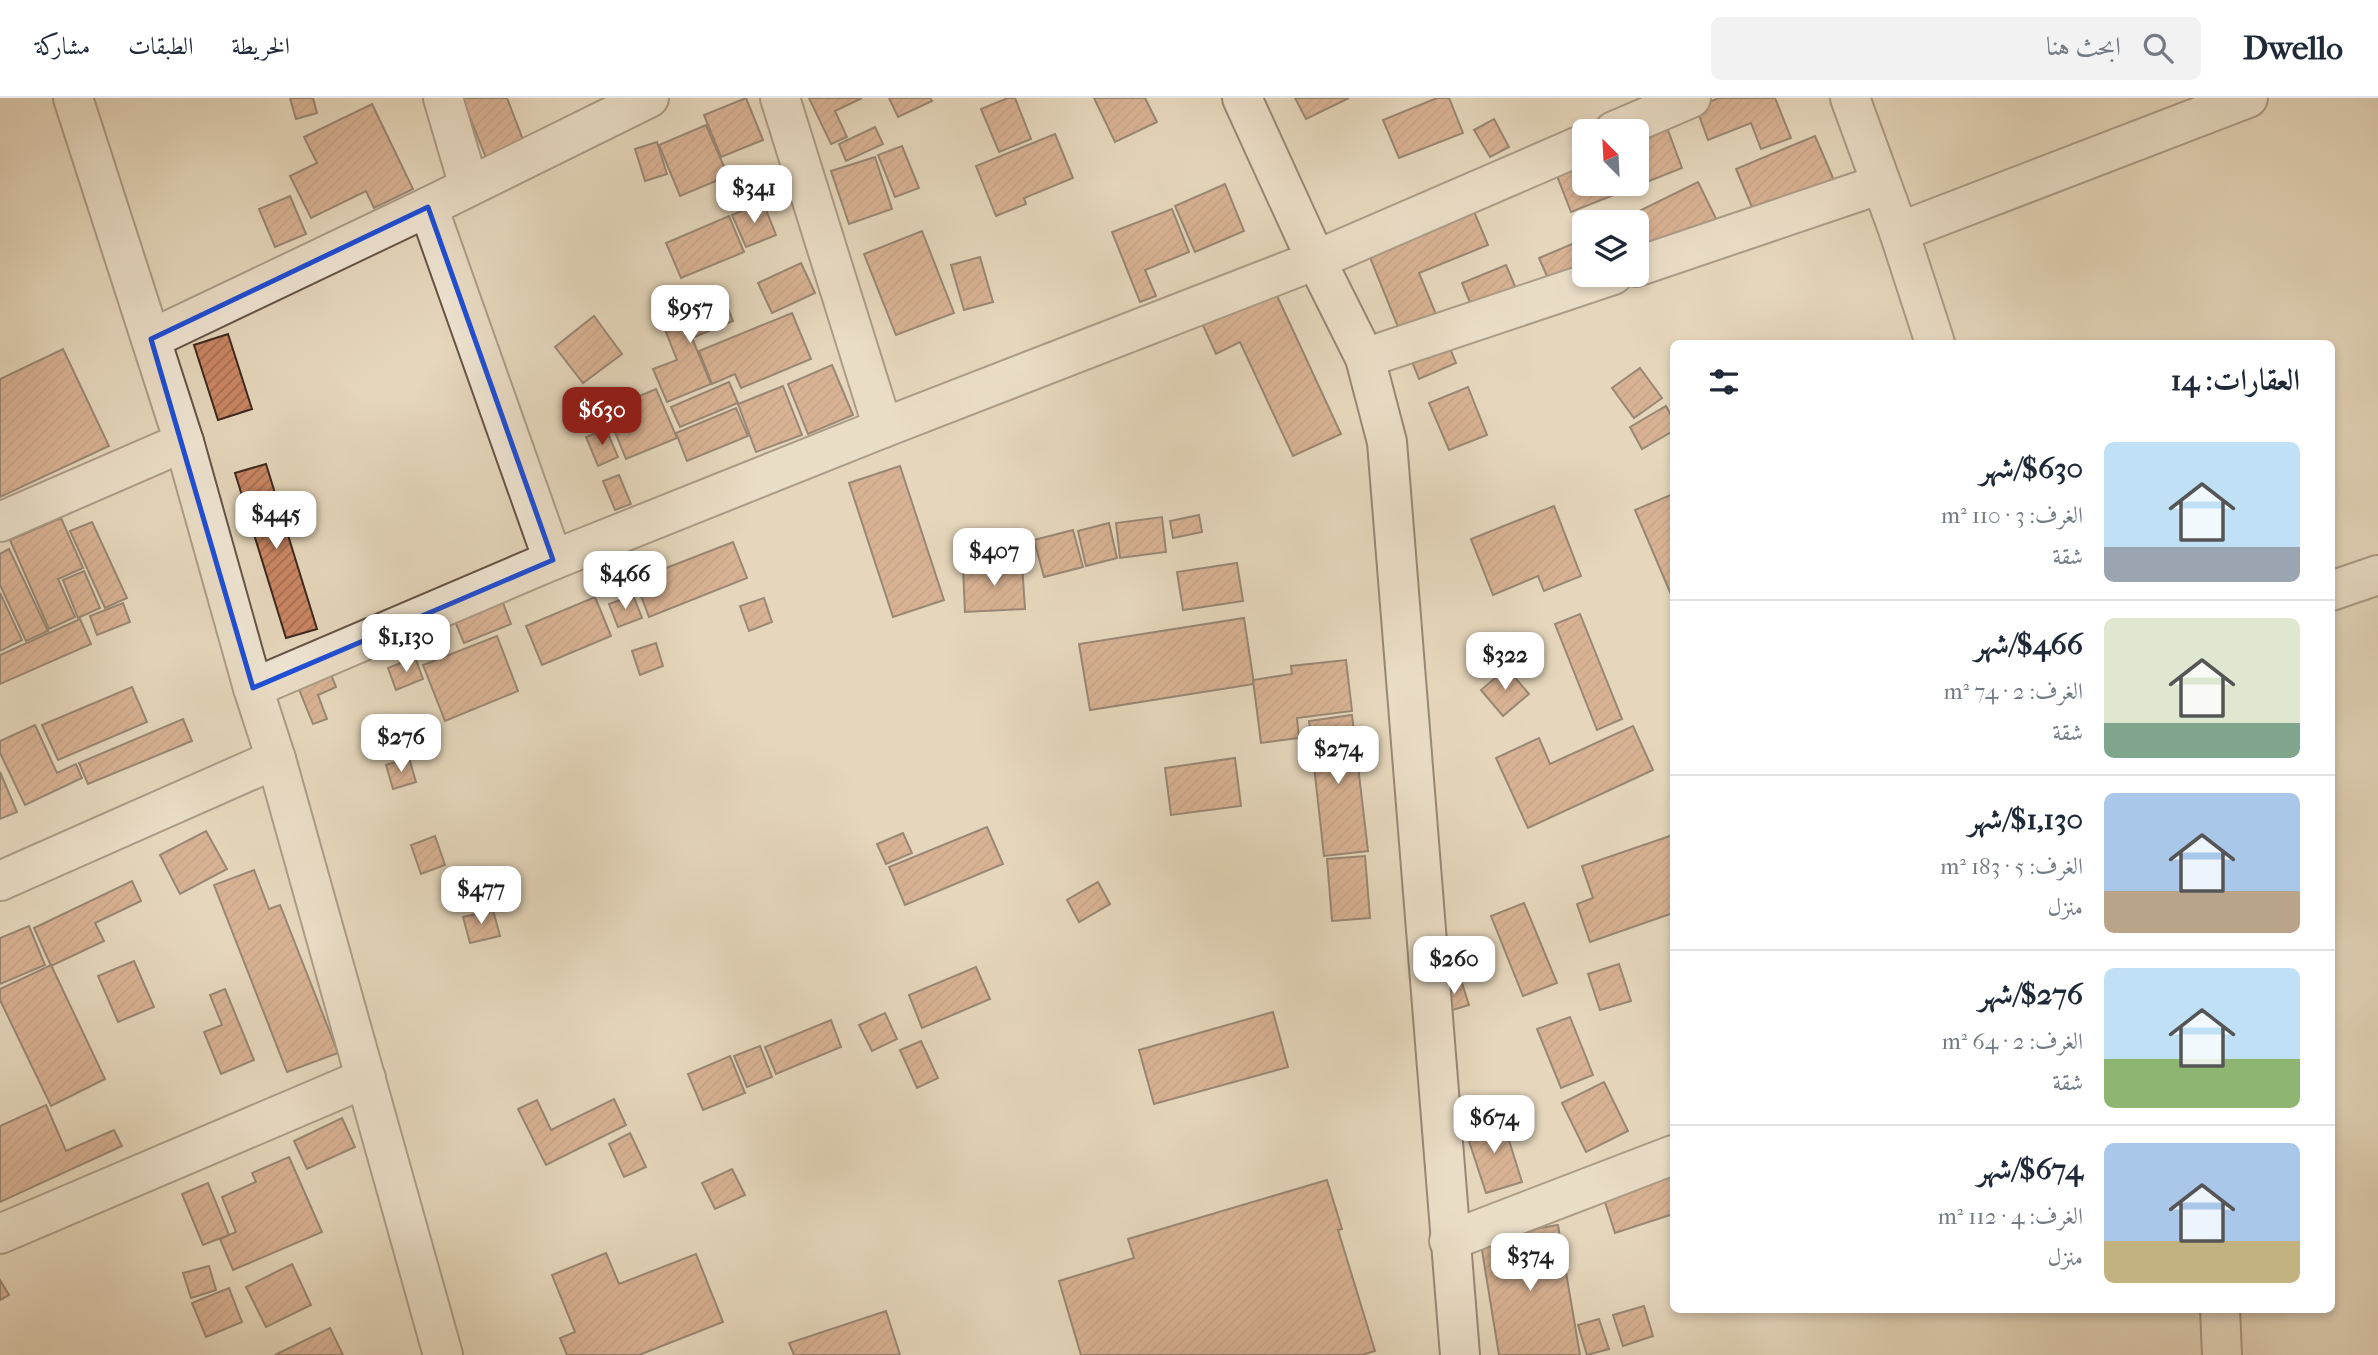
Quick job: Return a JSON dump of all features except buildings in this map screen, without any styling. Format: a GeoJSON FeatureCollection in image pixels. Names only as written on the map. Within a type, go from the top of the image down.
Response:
{"type":"FeatureCollection","features":[{"type":"Feature","properties":{"kind":"street"},"geometry":{"type":"LineString","coordinates":[[73,98],[184,442],[443,1355]]}},
{"type":"Feature","properties":{"kind":"street"},"geometry":{"type":"LineString","coordinates":[[443,98],[469,186]]}},
{"type":"Feature","properties":{"kind":"street"},"geometry":{"type":"LineString","coordinates":[[151,339],[428,208],[649,98]]}},
{"type":"Feature","properties":{"kind":"street"},"geometry":{"type":"LineString","coordinates":[[780,98],[883,428]]}},
{"type":"Feature","properties":{"kind":"street"},"geometry":{"type":"LineString","coordinates":[[1242,98],[1316,260],[1365,358],[1387,442],[1460,1355]]}},
{"type":"Feature","properties":{"kind":"street"},"geometry":{"type":"LineString","coordinates":[[1642,119],[1691,98]]}},
{"type":"Feature","properties":{"kind":"street"},"geometry":{"type":"LineString","coordinates":[[1850,98],[1899,232],[1934,340]]}},
{"type":"Feature","properties":{"kind":"street"},"geometry":{"type":"LineString","coordinates":[[1899,232],[2248,98]]}},
{"type":"Feature","properties":{"kind":"street"},"geometry":{"type":"LineString","coordinates":[[253,688],[553,561],[883,428],[1316,260],[1572,149]]}},
{"type":"Feature","properties":{"kind":"street"},"geometry":{"type":"LineString","coordinates":[[1649,263],[1881,184]]}},
{"type":"Feature","properties":{"kind":"street"},"geometry":{"type":"LineString","coordinates":[[428,208],[553,561]]}},
{"type":"Feature","properties":{"kind":"street"},"geometry":{"type":"LineString","coordinates":[[1365,358],[1577,287]]}},
{"type":"Feature","properties":{"kind":"street"},"geometry":{"type":"LineString","coordinates":[[0,522],[184,442]]}},
{"type":"Feature","properties":{"kind":"street"},"geometry":{"type":"LineString","coordinates":[[2335,590],[2378,575]]}},
{"type":"Feature","properties":{"kind":"street"},"geometry":{"type":"LineString","coordinates":[[0,881],[276,759]]}},
{"type":"Feature","properties":{"kind":"street"},"geometry":{"type":"LineString","coordinates":[[0,1234],[366,1078]]}},
{"type":"Feature","properties":{"kind":"street"},"geometry":{"type":"LineString","coordinates":[[1449,1241],[1670,1156]]}},
{"type":"Feature","properties":{"kind":"street"},"geometry":{"type":"LineString","coordinates":[[2220,1313],[2221,1355]]}},
{"type":"Feature","properties":{"kind":"highlighted area"},"geometry":{"type":"Polygon","coordinates":[[[428,207],[553,560],[253,688],[151,339],[428,207]]]}}]}
